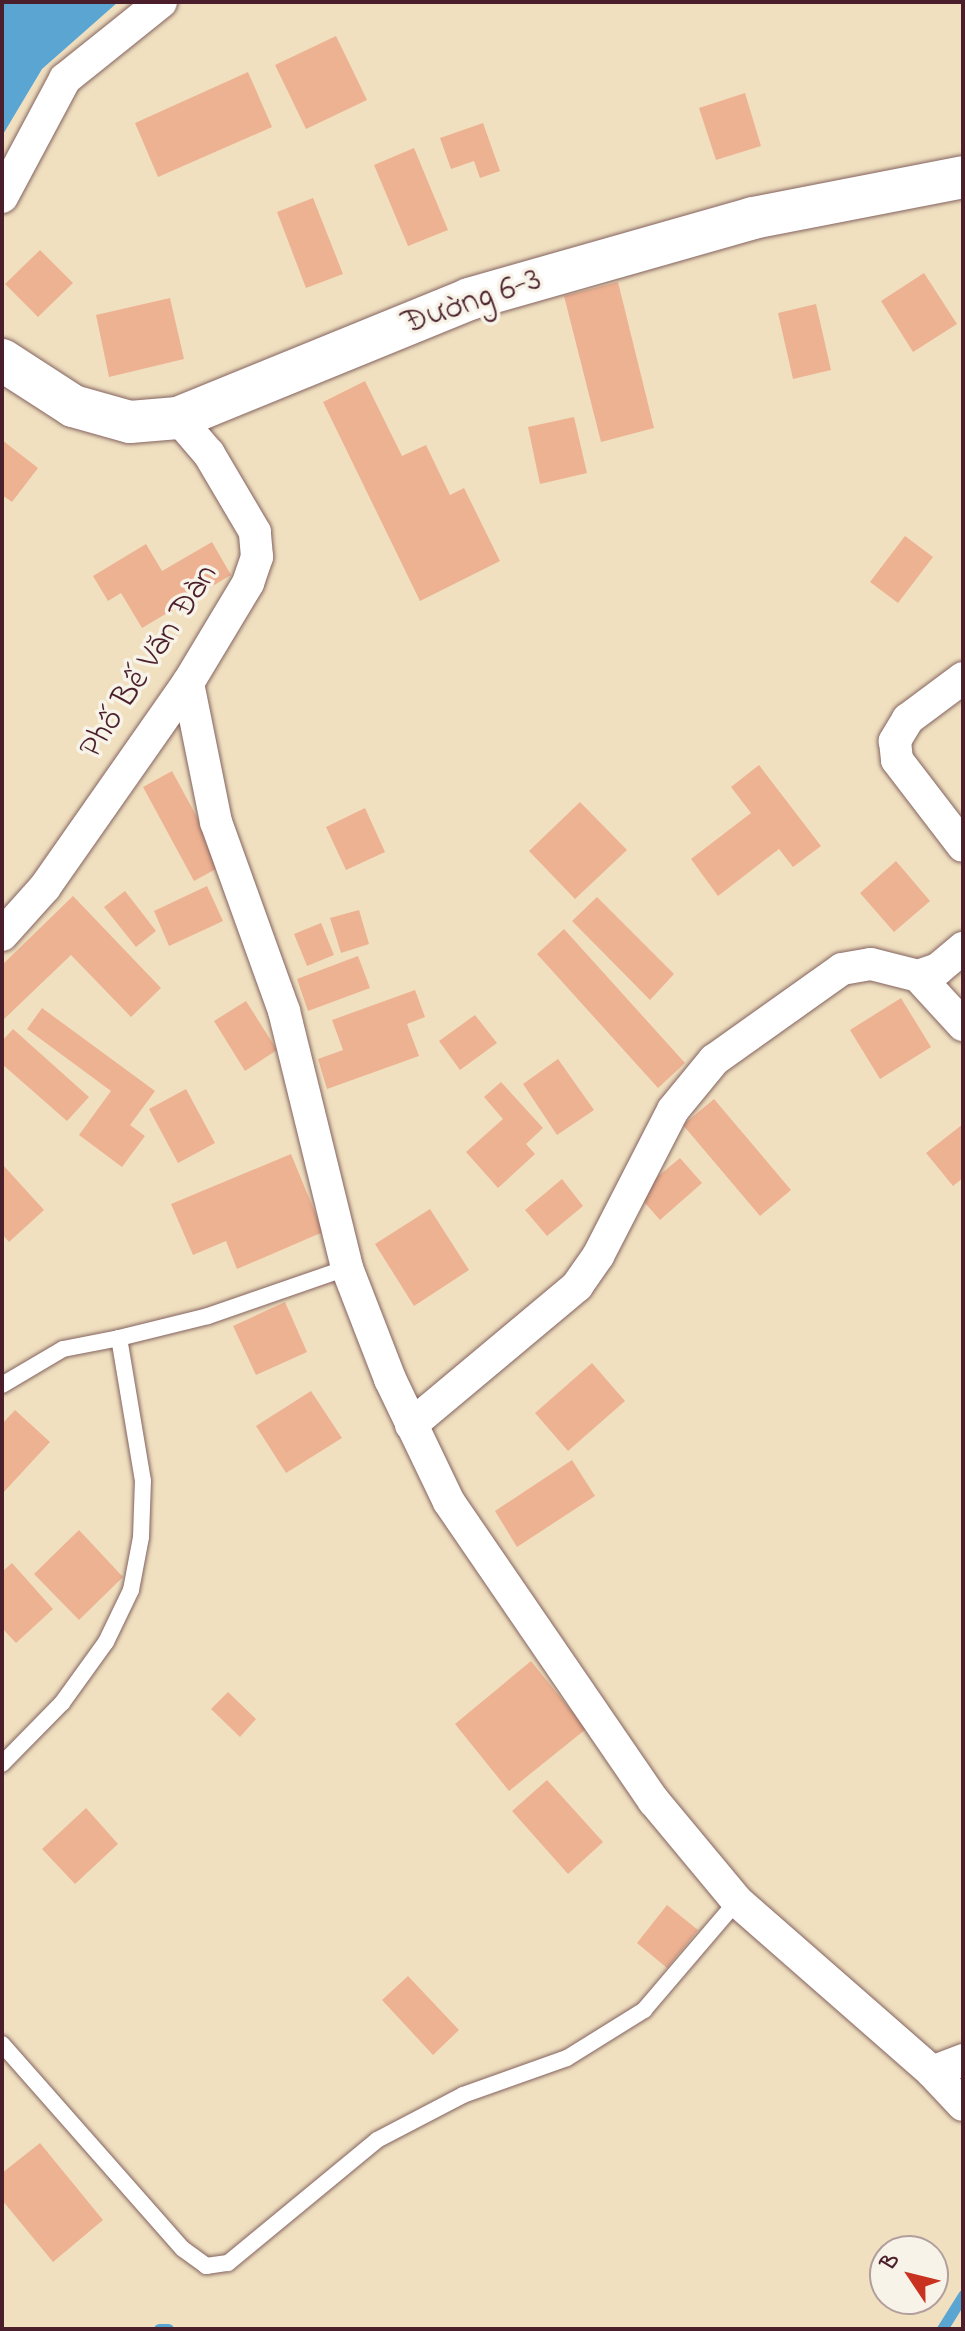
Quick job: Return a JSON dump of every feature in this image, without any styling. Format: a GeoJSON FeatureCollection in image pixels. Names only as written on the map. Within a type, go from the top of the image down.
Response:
{"type":"FeatureCollection","features":[{"type":"Feature","properties":{"kind":"street"},"geometry":{"type":"LineString","coordinates":[[2,197],[65,79],[161,2]]}},
{"type":"Feature","properties":{"kind":"street","name":"Đường 6-3"},"geometry":{"type":"LineString","coordinates":[[2,360],[73,406],[130,422],[178,418],[469,299],[753,218],[963,177]]}},
{"type":"Feature","properties":{"kind":"street","name":"Phố Bế Văn Đàn"},"geometry":{"type":"LineString","coordinates":[[2,935],[45,887],[188,683],[248,583],[257,557],[255,532],[209,454],[178,418]]}},
{"type":"Feature","properties":{"kind":"street"},"geometry":{"type":"LineString","coordinates":[[963,678],[908,719],[895,741],[897,760],[963,846]]}},
{"type":"Feature","properties":{"kind":"street"},"geometry":{"type":"LineString","coordinates":[[188,683],[216,822],[284,1011],[347,1268],[411,1425],[449,1502],[528,1623],[654,1801],[737,1901],[932,2072],[963,2105]]}},
{"type":"Feature","properties":{"kind":"street"},"geometry":{"type":"LineString","coordinates":[[918,976],[938,969],[963,948]]}},
{"type":"Feature","properties":{"kind":"street"},"geometry":{"type":"LineString","coordinates":[[411,1425],[577,1286],[673,1110],[714,1060],[842,969],[871,964],[918,976],[963,1025]]}},
{"type":"Feature","properties":{"kind":"street"},"geometry":{"type":"LineString","coordinates":[[932,2072],[963,2060]]}},
{"type":"Feature","properties":{"kind":"lane"},"geometry":{"type":"LineString","coordinates":[[2,1385],[63,1349],[208,1316],[347,1268]]}},
{"type":"Feature","properties":{"kind":"lane"},"geometry":{"type":"LineString","coordinates":[[2,1764],[62,1703],[106,1642],[131,1590],[141,1537],[143,1481],[119,1338]]}},
{"type":"Feature","properties":{"kind":"lane"},"geometry":{"type":"LineString","coordinates":[[2,2044],[183,2249],[206,2266],[228,2263],[377,2140],[463,2095],[567,2058],[644,2010],[737,1901]]}},
{"type":"Feature","properties":{"kind":"water"},"geometry":{"type":"Polygon","coordinates":[[[2,2],[118,2],[42,69],[2,136],[2,2]]]}},
{"type":"Feature","properties":{"kind":"building"},"geometry":{"type":"Polygon","coordinates":[[[336,36],[367,100],[306,129],[275,65],[336,36]]]}},
{"type":"Feature","properties":{"kind":"building"},"geometry":{"type":"Polygon","coordinates":[[[248,72],[272,127],[158,177],[135,123],[248,72]]]}},
{"type":"Feature","properties":{"kind":"building"},"geometry":{"type":"Polygon","coordinates":[[[745,93],[761,146],[716,160],[699,108],[745,93]]]}},
{"type":"Feature","properties":{"kind":"building"},"geometry":{"type":"Polygon","coordinates":[[[483,123],[500,171],[480,178],[474,161],[451,169],[440,138],[483,123]]]}},
{"type":"Feature","properties":{"kind":"building"},"geometry":{"type":"Polygon","coordinates":[[[414,148],[448,230],[408,246],[374,165],[414,148]]]}},
{"type":"Feature","properties":{"kind":"building"},"geometry":{"type":"Polygon","coordinates":[[[313,198],[343,274],[306,288],[277,212],[313,198]]]}},
{"type":"Feature","properties":{"kind":"building"},"geometry":{"type":"Polygon","coordinates":[[[40,250],[73,283],[38,317],[5,284],[40,250]]]}},
{"type":"Feature","properties":{"kind":"building"},"geometry":{"type":"Polygon","coordinates":[[[924,273],[957,324],[913,352],[881,301],[924,273]]]}},
{"type":"Feature","properties":{"kind":"building"},"geometry":{"type":"Polygon","coordinates":[[[618,282],[654,428],[601,442],[564,296],[618,282]]]}},
{"type":"Feature","properties":{"kind":"building"},"geometry":{"type":"Polygon","coordinates":[[[170,298],[184,359],[109,377],[96,315],[170,298]]]}},
{"type":"Feature","properties":{"kind":"building"},"geometry":{"type":"Polygon","coordinates":[[[816,304],[831,370],[793,379],[778,313],[816,304]]]}},
{"type":"Feature","properties":{"kind":"building"},"geometry":{"type":"Polygon","coordinates":[[[365,381],[402,456],[426,445],[450,495],[464,488],[500,561],[420,601],[323,402],[365,381]]]}},
{"type":"Feature","properties":{"kind":"building"},"geometry":{"type":"Polygon","coordinates":[[[574,417],[587,473],[540,484],[528,427],[574,417]]]}},
{"type":"Feature","properties":{"kind":"building"},"geometry":{"type":"Polygon","coordinates":[[[2,440],[38,468],[12,502],[2,495],[2,440]]]}},
{"type":"Feature","properties":{"kind":"building"},"geometry":{"type":"Polygon","coordinates":[[[905,536],[933,557],[898,603],[870,582],[905,536]]]}},
{"type":"Feature","properties":{"kind":"building"},"geometry":{"type":"Polygon","coordinates":[[[212,542],[231,575],[142,628],[121,593],[108,601],[93,576],[146,544],[162,571],[212,542]]]}},
{"type":"Feature","properties":{"kind":"building"},"geometry":{"type":"Polygon","coordinates":[[[759,765],[821,846],[793,867],[779,849],[718,896],[691,859],[751,813],[731,787],[759,765]]]}},
{"type":"Feature","properties":{"kind":"building"},"geometry":{"type":"Polygon","coordinates":[[[172,771],[223,865],[194,881],[143,787],[172,771]]]}},
{"type":"Feature","properties":{"kind":"building"},"geometry":{"type":"Polygon","coordinates":[[[580,802],[627,850],[575,899],[529,851],[580,802]]]}},
{"type":"Feature","properties":{"kind":"building"},"geometry":{"type":"Polygon","coordinates":[[[365,808],[385,852],[346,870],[326,827],[365,808]]]}},
{"type":"Feature","properties":{"kind":"building"},"geometry":{"type":"Polygon","coordinates":[[[896,861],[930,901],[894,932],[860,893],[896,861]]]}},
{"type":"Feature","properties":{"kind":"building"},"geometry":{"type":"Polygon","coordinates":[[[207,886],[223,921],[169,946],[154,911],[207,886]]]}},
{"type":"Feature","properties":{"kind":"building"},"geometry":{"type":"Polygon","coordinates":[[[125,891],[156,931],[136,947],[104,907],[125,891]]]}},
{"type":"Feature","properties":{"kind":"building"},"geometry":{"type":"Polygon","coordinates":[[[73,896],[161,988],[131,1017],[71,955],[2,1021],[2,965],[73,896]]]}},
{"type":"Feature","properties":{"kind":"building"},"geometry":{"type":"Polygon","coordinates":[[[597,897],[674,974],[650,1000],[572,921],[597,897]]]}},
{"type":"Feature","properties":{"kind":"building"},"geometry":{"type":"Polygon","coordinates":[[[359,910],[369,944],[341,953],[330,918],[359,910]]]}},
{"type":"Feature","properties":{"kind":"building"},"geometry":{"type":"Polygon","coordinates":[[[321,923],[334,955],[307,966],[294,934],[321,923]]]}},
{"type":"Feature","properties":{"kind":"building"},"geometry":{"type":"Polygon","coordinates":[[[564,929],[685,1063],[658,1088],[537,954],[564,929]]]}},
{"type":"Feature","properties":{"kind":"building"},"geometry":{"type":"Polygon","coordinates":[[[358,956],[370,988],[308,1011],[297,979],[358,956]]]}},
{"type":"Feature","properties":{"kind":"building"},"geometry":{"type":"Polygon","coordinates":[[[415,990],[425,1017],[407,1024],[419,1056],[327,1089],[318,1059],[343,1050],[332,1020],[415,990]]]}},
{"type":"Feature","properties":{"kind":"building"},"geometry":{"type":"Polygon","coordinates":[[[901,998],[931,1047],[880,1079],[850,1030],[901,998]]]}},
{"type":"Feature","properties":{"kind":"building"},"geometry":{"type":"Polygon","coordinates":[[[246,1001],[277,1050],[245,1071],[214,1021],[246,1001]]]}},
{"type":"Feature","properties":{"kind":"building"},"geometry":{"type":"Polygon","coordinates":[[[42,1008],[155,1091],[130,1125],[145,1136],[122,1167],[79,1135],[111,1091],[27,1029],[42,1008]]]}},
{"type":"Feature","properties":{"kind":"building"},"geometry":{"type":"Polygon","coordinates":[[[475,1015],[497,1043],[460,1070],[439,1041],[475,1015]]]}},
{"type":"Feature","properties":{"kind":"building"},"geometry":{"type":"Polygon","coordinates":[[[13,1029],[89,1097],[67,1121],[2,1064],[2,1041],[13,1029]]]}},
{"type":"Feature","properties":{"kind":"building"},"geometry":{"type":"Polygon","coordinates":[[[558,1059],[594,1110],[557,1135],[523,1084],[558,1059]]]}},
{"type":"Feature","properties":{"kind":"building"},"geometry":{"type":"Polygon","coordinates":[[[501,1082],[543,1128],[526,1144],[535,1154],[498,1188],[466,1152],[503,1119],[484,1097],[501,1082]]]}},
{"type":"Feature","properties":{"kind":"building"},"geometry":{"type":"Polygon","coordinates":[[[186,1089],[215,1143],[178,1163],[149,1109],[186,1089]]]}},
{"type":"Feature","properties":{"kind":"building"},"geometry":{"type":"Polygon","coordinates":[[[714,1099],[791,1190],[760,1216],[683,1125],[714,1099]]]}},
{"type":"Feature","properties":{"kind":"building"},"geometry":{"type":"Polygon","coordinates":[[[963,1124],[963,1178],[953,1186],[926,1153],[963,1124]]]}},
{"type":"Feature","properties":{"kind":"building"},"geometry":{"type":"Polygon","coordinates":[[[291,1154],[323,1232],[237,1269],[226,1241],[193,1255],[171,1204],[291,1154]]]}},
{"type":"Feature","properties":{"kind":"building"},"geometry":{"type":"Polygon","coordinates":[[[680,1158],[702,1183],[660,1220],[637,1194],[680,1158]]]}},
{"type":"Feature","properties":{"kind":"building"},"geometry":{"type":"Polygon","coordinates":[[[2,1164],[44,1210],[9,1242],[2,1234],[2,1164]]]}},
{"type":"Feature","properties":{"kind":"building"},"geometry":{"type":"Polygon","coordinates":[[[562,1179],[583,1206],[547,1236],[525,1210],[562,1179]]]}},
{"type":"Feature","properties":{"kind":"building"},"geometry":{"type":"Polygon","coordinates":[[[430,1209],[469,1270],[414,1306],[375,1244],[430,1209]]]}},
{"type":"Feature","properties":{"kind":"building"},"geometry":{"type":"Polygon","coordinates":[[[285,1302],[307,1352],[256,1375],[233,1326],[285,1302]]]}},
{"type":"Feature","properties":{"kind":"building"},"geometry":{"type":"Polygon","coordinates":[[[592,1363],[625,1401],[568,1451],[535,1413],[592,1363]]]}},
{"type":"Feature","properties":{"kind":"building"},"geometry":{"type":"Polygon","coordinates":[[[311,1391],[342,1438],[286,1473],[256,1426],[311,1391]]]}},
{"type":"Feature","properties":{"kind":"building"},"geometry":{"type":"Polygon","coordinates":[[[15,1410],[50,1442],[2,1494],[2,1424],[15,1410]]]}},
{"type":"Feature","properties":{"kind":"building"},"geometry":{"type":"Polygon","coordinates":[[[572,1460],[595,1496],[517,1547],[495,1511],[572,1460]]]}},
{"type":"Feature","properties":{"kind":"building"},"geometry":{"type":"Polygon","coordinates":[[[79,1530],[123,1577],[79,1620],[34,1574],[79,1530]]]}},
{"type":"Feature","properties":{"kind":"building"},"geometry":{"type":"Polygon","coordinates":[[[12,1563],[53,1609],[16,1643],[2,1628],[2,1572],[12,1563]]]}},
{"type":"Feature","properties":{"kind":"building"},"geometry":{"type":"Polygon","coordinates":[[[531,1661],[586,1729],[509,1791],[455,1724],[531,1661]]]}},
{"type":"Feature","properties":{"kind":"building"},"geometry":{"type":"Polygon","coordinates":[[[228,1692],[256,1719],[240,1737],[211,1709],[228,1692]]]}},
{"type":"Feature","properties":{"kind":"building"},"geometry":{"type":"Polygon","coordinates":[[[547,1780],[603,1842],[568,1874],[512,1811],[547,1780]]]}},
{"type":"Feature","properties":{"kind":"building"},"geometry":{"type":"Polygon","coordinates":[[[86,1808],[118,1844],[75,1884],[42,1849],[86,1808]]]}},
{"type":"Feature","properties":{"kind":"building"},"geometry":{"type":"Polygon","coordinates":[[[667,1905],[698,1930],[667,1968],[637,1943],[667,1905]]]}},
{"type":"Feature","properties":{"kind":"building"},"geometry":{"type":"Polygon","coordinates":[[[408,1976],[459,2030],[433,2055],[382,2000],[408,1976]]]}},
{"type":"Feature","properties":{"kind":"building"},"geometry":{"type":"Polygon","coordinates":[[[40,2143],[103,2220],[53,2262],[2,2200],[2,2173],[40,2143]]]}},
{"type":"Feature","properties":{"kind":"waterway"},"geometry":{"type":"LineString","coordinates":[[942,2329],[963,2295]]}},
{"type":"Feature","properties":{"kind":"waterway"},"geometry":{"type":"LineString","coordinates":[[159,2329],[168,2329]]}}]}
